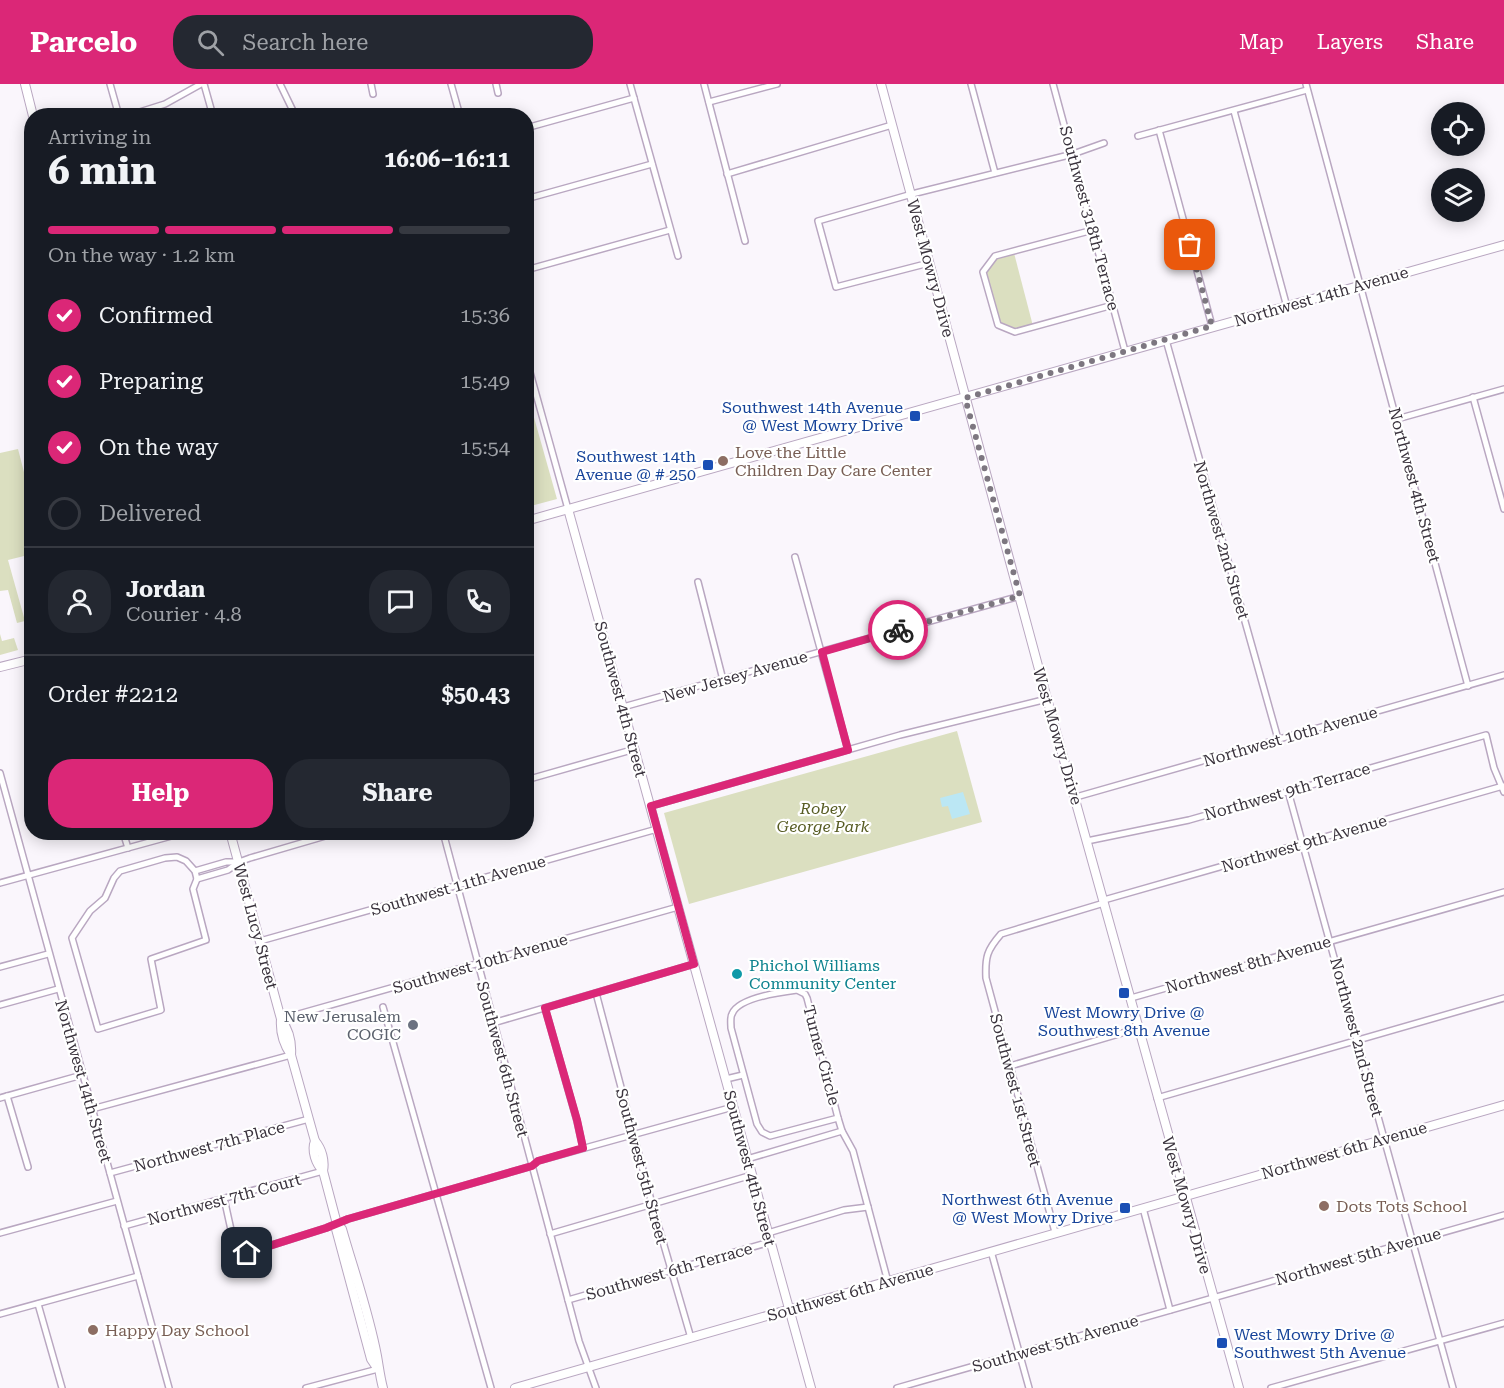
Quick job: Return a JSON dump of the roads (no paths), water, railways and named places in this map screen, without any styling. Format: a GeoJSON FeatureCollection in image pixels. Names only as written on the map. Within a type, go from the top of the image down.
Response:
{"type":"FeatureCollection","features":[{"type":"Feature","properties":{"kind":"street"},"geometry":{"type":"LineString","coordinates":[[25,84],[31,108]]}},
{"type":"Feature","properties":{"kind":"street"},"geometry":{"type":"LineString","coordinates":[[110,84],[116,108]]}},
{"type":"Feature","properties":{"kind":"street"},"geometry":{"type":"LineString","coordinates":[[153,108],[203,84],[210,108]]}},
{"type":"Feature","properties":{"kind":"street"},"geometry":{"type":"LineString","coordinates":[[280,84],[292,108]]}},
{"type":"Feature","properties":{"kind":"street"},"geometry":{"type":"LineString","coordinates":[[371,84],[374,94]]}},
{"type":"Feature","properties":{"kind":"street"},"geometry":{"type":"LineString","coordinates":[[451,84],[458,108]]}},
{"type":"Feature","properties":{"kind":"street"},"geometry":{"type":"LineString","coordinates":[[496,84],[498,93]]}},
{"type":"Feature","properties":{"kind":"street"},"geometry":{"type":"LineString","coordinates":[[630,84],[678,256]]}},
{"type":"Feature","properties":{"kind":"street"},"geometry":{"type":"LineString","coordinates":[[704,84],[745,241]]}},
{"type":"Feature","properties":{"kind":"street"},"geometry":{"type":"LineString","coordinates":[[709,102],[777,84]]}},
{"type":"Feature","properties":{"kind":"street","name":"West Mowry Drive"},"geometry":{"type":"LineString","coordinates":[[881,84],[1047,699],[1239,1388]]}},
{"type":"Feature","properties":{"kind":"street"},"geometry":{"type":"LineString","coordinates":[[971,84],[994,173]]}},
{"type":"Feature","properties":{"kind":"street","name":"Southwest 318th Terrace"},"geometry":{"type":"LineString","coordinates":[[1053,84],[1125,351]]}},
{"type":"Feature","properties":{"kind":"street"},"geometry":{"type":"LineString","coordinates":[[1138,136],[1234,111],[1306,87]]}},
{"type":"Feature","properties":{"kind":"street","name":"Northwest 4th Street"},"geometry":{"type":"LineString","coordinates":[[1306,87],[1468,686]]}},
{"type":"Feature","properties":{"kind":"street"},"geometry":{"type":"LineString","coordinates":[[534,126],[634,98]]}},
{"type":"Feature","properties":{"kind":"street"},"geometry":{"type":"LineString","coordinates":[[1234,111],[1287,307]]}},
{"type":"Feature","properties":{"kind":"street"},"geometry":{"type":"LineString","coordinates":[[727,174],[892,125]]}},
{"type":"Feature","properties":{"kind":"street"},"geometry":{"type":"LineString","coordinates":[[1159,130],[1212,326]]}},
{"type":"Feature","properties":{"kind":"street"},"geometry":{"type":"LineString","coordinates":[[929,263],[836,287],[818,221],[912,194],[1073,154],[1104,143]]}},
{"type":"Feature","properties":{"kind":"street"},"geometry":{"type":"LineString","coordinates":[[534,197],[652,164]]}},
{"type":"Feature","properties":{"kind":"street"},"geometry":{"type":"LineString","coordinates":[[1093,230],[995,256],[983,272],[998,325],[1015,332],[1113,305]]}},
{"type":"Feature","properties":{"kind":"street"},"geometry":{"type":"LineString","coordinates":[[534,268],[670,231]]}},
{"type":"Feature","properties":{"kind":"street","name":"Northwest 14th Avenue"},"geometry":{"type":"LineString","coordinates":[[534,519],[1504,245]]}},
{"type":"Feature","properties":{"kind":"street","name":"Northwest 2nd Street"},"geometry":{"type":"LineString","coordinates":[[1166,340],[1278,739]]}},
{"type":"Feature","properties":{"kind":"street","name":"Southwest 4th Street"},"geometry":{"type":"LineString","coordinates":[[534,387],[811,1388]]}},
{"type":"Feature","properties":{"kind":"street"},"geometry":{"type":"LineString","coordinates":[[1397,419],[1504,389]]}},
{"type":"Feature","properties":{"kind":"street"},"geometry":{"type":"LineString","coordinates":[[1473,397],[1504,509]]}},
{"type":"Feature","properties":{"kind":"street"},"geometry":{"type":"LineString","coordinates":[[795,557],[848,750]]}},
{"type":"Feature","properties":{"kind":"street"},"geometry":{"type":"LineString","coordinates":[[698,582],[723,680]]}},
{"type":"Feature","properties":{"kind":"street","name":"New Jersey Avenue"},"geometry":{"type":"LineString","coordinates":[[623,707],[1020,596]]}},
{"type":"Feature","properties":{"kind":"street"},"geometry":{"type":"LineString","coordinates":[[0,667],[24,661]]}},
{"type":"Feature","properties":{"kind":"street","name":"Northwest 10th Avenue"},"geometry":{"type":"LineString","coordinates":[[1076,797],[1504,675]]}},
{"type":"Feature","properties":{"kind":"street"},"geometry":{"type":"LineString","coordinates":[[651,806],[848,750],[1047,699]]}},
{"type":"Feature","properties":{"kind":"street","name":"Northwest 9th Terrace"},"geometry":{"type":"LineString","coordinates":[[1087,841],[1189,820],[1486,735],[1494,768],[1504,788]]}},
{"type":"Feature","properties":{"kind":"street"},"geometry":{"type":"LineString","coordinates":[[534,778],[635,748]]}},
{"type":"Feature","properties":{"kind":"street","name":"Northwest 14th Street"},"geometry":{"type":"LineString","coordinates":[[0,773],[169,1388]]}},
{"type":"Feature","properties":{"kind":"street","name":"Northwest 9th Avenue"},"geometry":{"type":"LineString","coordinates":[[989,948],[1001,934],[1104,902],[1304,843],[1504,788]]}},
{"type":"Feature","properties":{"kind":"street","name":"Northwest 2nd Street"},"geometry":{"type":"LineString","coordinates":[[1288,790],[1453,1388]]}},
{"type":"Feature","properties":{"kind":"street"},"geometry":{"type":"LineString","coordinates":[[0,807],[8,805]]}},
{"type":"Feature","properties":{"kind":"street","name":"Southwest 11th Avenue"},"geometry":{"type":"LineString","coordinates":[[260,941],[657,829]]}},
{"type":"Feature","properties":{"kind":"street"},"geometry":{"type":"LineString","coordinates":[[126,840],[128,848]]}},
{"type":"Feature","properties":{"kind":"street"},"geometry":{"type":"LineString","coordinates":[[0,883],[157,840]]}},
{"type":"Feature","properties":{"kind":"street","name":"West Lucy Street"},"geometry":{"type":"LineString","coordinates":[[232,840],[281,1019],[287,1027],[292,1045],[291,1055],[315,1141],[319,1146],[337,1224],[342,1229],[378,1357],[378,1369],[383,1388]]}},
{"type":"Feature","properties":{"kind":"street"},"geometry":{"type":"LineString","coordinates":[[195,871],[225,862],[238,862],[312,840]]}},
{"type":"Feature","properties":{"kind":"street","name":"Southwest 6th Street"},"geometry":{"type":"LineString","coordinates":[[445,840],[568,1300],[596,1388]]}},
{"type":"Feature","properties":{"kind":"street"},"geometry":{"type":"LineString","coordinates":[[177,857],[186,861],[195,871],[197,879],[193,889],[206,940],[151,958],[160,1011],[98,1029],[72,938],[90,911],[105,898],[114,878],[120,872],[165,858],[177,857]]}},
{"type":"Feature","properties":{"kind":"street"},"geometry":{"type":"LineString","coordinates":[[197,879],[228,870],[238,862]]}},
{"type":"Feature","properties":{"kind":"street","name":"Northwest 8th Avenue"},"geometry":{"type":"LineString","coordinates":[[1131,998],[1504,892]]}},
{"type":"Feature","properties":{"kind":"street","name":"Southwest 10th Avenue"},"geometry":{"type":"LineString","coordinates":[[281,1019],[678,907]]}},
{"type":"Feature","properties":{"kind":"street","name":"Southwest 1st Street"},"geometry":{"type":"LineString","coordinates":[[989,948],[985,962],[986,978],[1055,1232]]}},
{"type":"Feature","properties":{"kind":"street"},"geometry":{"type":"LineString","coordinates":[[0,967],[48,954]]}},
{"type":"Feature","properties":{"kind":"street"},"geometry":{"type":"LineString","coordinates":[[493,1023],[694,964]]}},
{"type":"Feature","properties":{"kind":"street"},"geometry":{"type":"LineString","coordinates":[[0,1005],[58,989]]}},
{"type":"Feature","properties":{"kind":"street","name":"Turner Circle"},"geometry":{"type":"LineString","coordinates":[[797,990],[805,994],[807,998],[838,1118],[770,1136],[762,1132],[756,1124],[743,1075],[731,1028],[731,1014],[738,1005],[797,990]]}},
{"type":"Feature","properties":{"kind":"street","name":"Southwest 5th Street"},"geometry":{"type":"LineString","coordinates":[[596,993],[652,1204],[691,1338]]}},
{"type":"Feature","properties":{"kind":"street"},"geometry":{"type":"LineString","coordinates":[[1157,1098],[1504,998]]}},
{"type":"Feature","properties":{"kind":"street"},"geometry":{"type":"LineString","coordinates":[[383,1007],[491,1388]]}},
{"type":"Feature","properties":{"kind":"street"},"geometry":{"type":"LineString","coordinates":[[545,1008],[583,1148]]}},
{"type":"Feature","properties":{"kind":"street"},"geometry":{"type":"LineString","coordinates":[[1010,1066],[1139,1029]]}},
{"type":"Feature","properties":{"kind":"street"},"geometry":{"type":"LineString","coordinates":[[92,1109],[291,1055]]}},
{"type":"Feature","properties":{"kind":"street"},"geometry":{"type":"LineString","coordinates":[[0,1098],[82,1075]]}},
{"type":"Feature","properties":{"kind":"street"},"geometry":{"type":"LineString","coordinates":[[726,1079],[743,1075]]}},
{"type":"Feature","properties":{"kind":"street"},"geometry":{"type":"LineString","coordinates":[[7,1096],[28,1167]]}},
{"type":"Feature","properties":{"kind":"street","name":"Northwest 6th Avenue"},"geometry":{"type":"LineString","coordinates":[[1185,1196],[1504,1105]]}},
{"type":"Feature","properties":{"kind":"street"},"geometry":{"type":"LineString","coordinates":[[224,1198],[238,1253],[251,1252],[532,1166],[538,1161],[733,1107]]}},
{"type":"Feature","properties":{"kind":"street"},"geometry":{"type":"LineString","coordinates":[[838,1118],[842,1131],[853,1150],[888,1282]]}},
{"type":"Feature","properties":{"kind":"street","name":"Northwest 7th Place"},"geometry":{"type":"LineString","coordinates":[[110,1173],[309,1119]]}},
{"type":"Feature","properties":{"kind":"street"},"geometry":{"type":"LineString","coordinates":[[747,1159],[842,1131]]}},
{"type":"Feature","properties":{"kind":"street","name":"Northwest 7th Court"},"geometry":{"type":"LineString","coordinates":[[124,1226],[323,1171]]}},
{"type":"Feature","properties":{"kind":"street"},"geometry":{"type":"LineString","coordinates":[[550,1234],[752,1175]]}},
{"type":"Feature","properties":{"kind":"street","name":"Southwest 6th Avenue"},"geometry":{"type":"LineString","coordinates":[[515,1388],[1185,1196]]}},
{"type":"Feature","properties":{"kind":"street"},"geometry":{"type":"LineString","coordinates":[[0,1233],[117,1201]]}},
{"type":"Feature","properties":{"kind":"street","name":"Southwest 6th Terrace"},"geometry":{"type":"LineString","coordinates":[[768,1233],[844,1210],[868,1207]]}},
{"type":"Feature","properties":{"kind":"street"},"geometry":{"type":"LineString","coordinates":[[1143,1208],[1170,1310]]}},
{"type":"Feature","properties":{"kind":"street","name":"Northwest 5th Avenue"},"geometry":{"type":"LineString","coordinates":[[1213,1297],[1504,1215]]}},
{"type":"Feature","properties":{"kind":"street","name":"Southwest 6th Terrace"},"geometry":{"type":"LineString","coordinates":[[568,1300],[770,1242]]}},
{"type":"Feature","properties":{"kind":"street"},"geometry":{"type":"LineString","coordinates":[[992,1251],[1029,1388]]}},
{"type":"Feature","properties":{"kind":"street"},"geometry":{"type":"LineString","coordinates":[[0,1314],[138,1276]]}},
{"type":"Feature","properties":{"kind":"street","name":"Southwest 5th Avenue"},"geometry":{"type":"LineString","coordinates":[[897,1388],[1213,1297]]}},
{"type":"Feature","properties":{"kind":"street"},"geometry":{"type":"LineString","coordinates":[[38,1304],[62,1388]]}},
{"type":"Feature","properties":{"kind":"street"},"geometry":{"type":"LineString","coordinates":[[1271,1388],[1504,1323]]}},
{"type":"Feature","properties":{"kind":"street"},"geometry":{"type":"LineString","coordinates":[[306,1388],[378,1369]]}},
{"type":"Feature","properties":{"kind":"water"},"geometry":{"type":"Polygon","coordinates":[[[963,792],[970,814],[952,819],[948,806],[942,807],[940,798],[963,792]]]}},
{"type":"Feature","properties":{"kind":"place","name":"Southwest 14th Avenue @ West Mowry Drive"},"geometry":{"type":"Point","coordinates":[915,416]}},
{"type":"Feature","properties":{"kind":"place","name":"Love the Little Children Day Care Center"},"geometry":{"type":"Point","coordinates":[723,461]}},
{"type":"Feature","properties":{"kind":"place","name":"Southwest 14th Avenue @ # 250"},"geometry":{"type":"Point","coordinates":[708,465]}},
{"type":"Feature","properties":{"kind":"place","name":"Phichol Williams Community Center"},"geometry":{"type":"Point","coordinates":[737,974]}},
{"type":"Feature","properties":{"kind":"place","name":"West Mowry Drive @ Southwest 8th Avenue"},"geometry":{"type":"Point","coordinates":[1124,993]}},
{"type":"Feature","properties":{"kind":"place","name":"New Jerusalem COGIC"},"geometry":{"type":"Point","coordinates":[413,1025]}},
{"type":"Feature","properties":{"kind":"place","name":"Dots Tots School"},"geometry":{"type":"Point","coordinates":[1324,1206]}},
{"type":"Feature","properties":{"kind":"place","name":"Northwest 6th Avenue @ West Mowry Drive"},"geometry":{"type":"Point","coordinates":[1125,1208]}},
{"type":"Feature","properties":{"kind":"place","name":"Happy Day School"},"geometry":{"type":"Point","coordinates":[93,1330]}},
{"type":"Feature","properties":{"kind":"place","name":"West Mowry Drive @ Southwest 5th Avenue"},"geometry":{"type":"Point","coordinates":[1222,1343]}},
{"type":"Feature","properties":{"kind":"park label","name":"Robey George Park"},"geometry":{"type":"Point","coordinates":[823,817]}}]}
